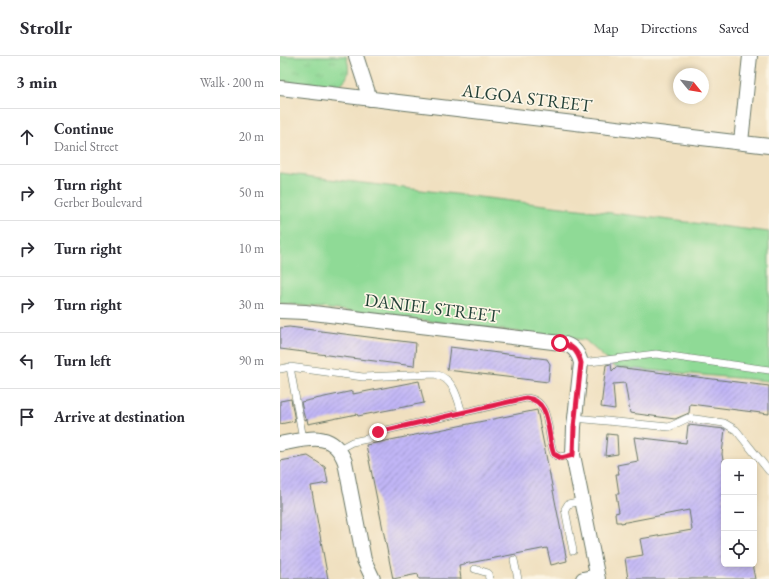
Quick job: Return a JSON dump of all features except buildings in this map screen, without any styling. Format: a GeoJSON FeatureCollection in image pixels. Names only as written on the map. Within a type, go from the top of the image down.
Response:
{"type":"FeatureCollection","features":[{"type":"Feature","properties":{"kind":"street"},"geometry":{"type":"LineString","coordinates":[[356,56],[370,99]]}},
{"type":"Feature","properties":{"kind":"street"},"geometry":{"type":"LineString","coordinates":[[740,142],[750,56]]}},
{"type":"Feature","properties":{"kind":"street","name":"ALGOA STREET"},"geometry":{"type":"LineString","coordinates":[[280,88],[769,146]]}},
{"type":"Feature","properties":{"kind":"street","name":"DANIEL STREET"},"geometry":{"type":"LineString","coordinates":[[280,311],[305,312],[560,343],[570,346],[579,357]]}},
{"type":"Feature","properties":{"kind":"street"},"geometry":{"type":"LineString","coordinates":[[579,357],[573,455],[598,577],[583,579]]}},
{"type":"Feature","properties":{"kind":"street"},"geometry":{"type":"LineString","coordinates":[[280,444],[316,438],[323,439],[339,449],[345,462],[364,560],[373,579]]}},
{"type":"Feature","properties":{"kind":"lane"},"geometry":{"type":"LineString","coordinates":[[579,357],[656,354],[769,370]]}},
{"type":"Feature","properties":{"kind":"lane"},"geometry":{"type":"LineString","coordinates":[[290,366],[303,439]]}},
{"type":"Feature","properties":{"kind":"lane"},"geometry":{"type":"LineString","coordinates":[[280,368],[290,366],[363,377],[440,375],[449,381],[453,386],[462,413]]}},
{"type":"Feature","properties":{"kind":"lane"},"geometry":{"type":"LineString","coordinates":[[339,449],[352,442],[367,439],[378,432],[526,398],[532,398],[540,404],[545,411],[554,454],[561,458],[573,455]]}},
{"type":"Feature","properties":{"kind":"lane"},"geometry":{"type":"LineString","coordinates":[[575,418],[669,427],[688,418],[724,423],[736,430],[769,471]]}},
{"type":"Feature","properties":{"kind":"lane"},"geometry":{"type":"LineString","coordinates":[[573,551],[565,509],[568,504],[582,501]]}},
{"type":"Feature","properties":{"kind":"lane"},"geometry":{"type":"LineString","coordinates":[[514,560],[518,579]]}},
{"type":"Feature","properties":{"kind":"lane"},"geometry":{"type":"LineString","coordinates":[[475,569],[488,573],[489,579]]}},
{"type":"Feature","properties":{"kind":"green space"},"geometry":{"type":"Polygon","coordinates":[[[280,56],[346,56],[348,61],[347,76],[342,83],[332,87],[280,81],[280,56]]]}},
{"type":"Feature","properties":{"kind":"green space"},"geometry":{"type":"Polygon","coordinates":[[[280,173],[769,232],[769,381],[615,367],[585,340],[280,303],[280,173]]]}},
{"type":"Feature","properties":{"kind":"route"},"geometry":{"type":"LineString","coordinates":[[378,432],[526,398],[532,398],[543,407],[545,411],[554,454],[561,458],[573,455],[574,427],[581,363],[580,357],[574,348],[560,343]]}}]}
